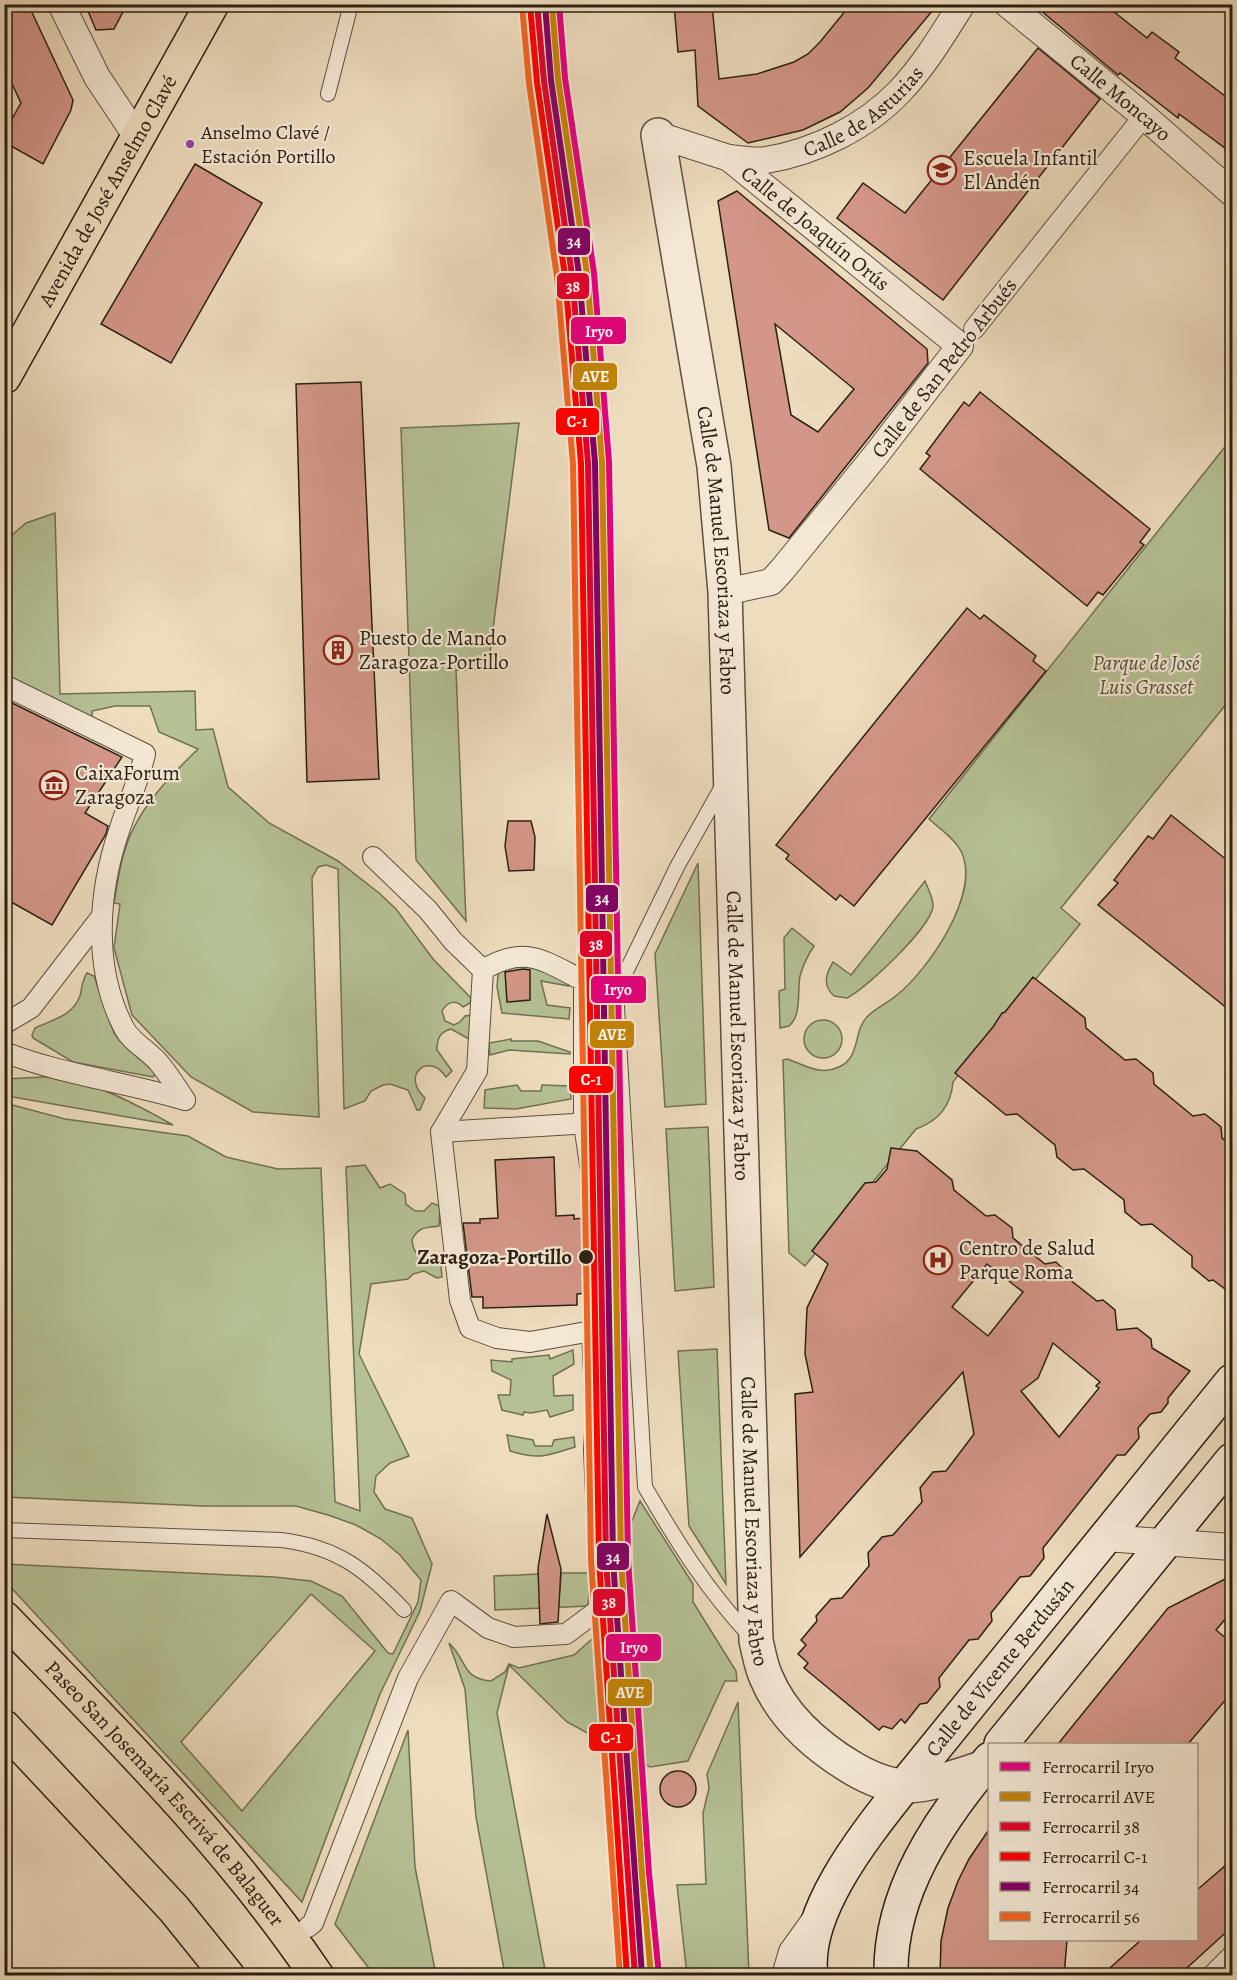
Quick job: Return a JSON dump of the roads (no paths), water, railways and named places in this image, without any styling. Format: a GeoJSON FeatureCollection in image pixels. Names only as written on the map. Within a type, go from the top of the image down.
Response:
{"type":"FeatureCollection","features":[{"type":"Feature","properties":{"kind":"main road","name":"Avenida de José Anselmo Clavé"},"geometry":{"type":"LineString","coordinates":[[4,377],[212,4]]}},
{"type":"Feature","properties":{"kind":"main road","name":"Paseo San Josemaría Escrivá de Balaguer"},"geometry":{"type":"LineString","coordinates":[[4,1618],[142,1762],[210,1837],[266,1902],[317,1976]]}},
{"type":"Feature","properties":{"kind":"main road"},"geometry":{"type":"LineString","coordinates":[[4,1727],[158,1892],[228,1976]]}},
{"type":"Feature","properties":{"kind":"street"},"geometry":{"type":"LineString","coordinates":[[61,4],[97,77],[137,137]]}},
{"type":"Feature","properties":{"kind":"street","name":"Calle de Asturias"},"geometry":{"type":"LineString","coordinates":[[729,158],[764,160],[811,149],[866,121],[900,91],[939,40],[962,4]]}},
{"type":"Feature","properties":{"kind":"street","name":"Calle Moncayo"},"geometry":{"type":"LineString","coordinates":[[1007,4],[1144,116],[1233,194]]}},
{"type":"Feature","properties":{"kind":"street","name":"Calle de San Pedro Arbués"},"geometry":{"type":"LineString","coordinates":[[725,592],[771,582],[777,576],[1144,116]]}},
{"type":"Feature","properties":{"kind":"street","name":"Calle de Joaquín Orús"},"geometry":{"type":"LineString","coordinates":[[658,135],[729,158],[967,338]]}},
{"type":"Feature","properties":{"kind":"street","name":"Calle de Manuel Escoriaza y Fabro"},"geometry":{"type":"LineString","coordinates":[[658,135],[714,466],[725,592],[756,1641],[766,1677],[792,1719],[806,1736],[825,1752],[869,1778],[904,1786],[933,1783],[988,1758]]}},
{"type":"Feature","properties":{"kind":"street"},"geometry":{"type":"LineString","coordinates":[[4,685],[145,754],[140,776],[120,828],[108,870],[101,936],[109,992],[125,1030],[158,1062],[186,1100],[58,1069],[4,1052]]}},
{"type":"Feature","properties":{"kind":"street"},"geometry":{"type":"LineString","coordinates":[[373,857],[428,910],[453,941],[483,970],[477,1071],[441,1132],[460,1300],[470,1328],[497,1338],[530,1342],[592,1331],[618,1330]]}},
{"type":"Feature","properties":{"kind":"street"},"geometry":{"type":"LineString","coordinates":[[4,1024],[31,1008],[103,914]]}},
{"type":"Feature","properties":{"kind":"street"},"geometry":{"type":"LineString","coordinates":[[308,1927],[313,1923],[408,1678],[451,1601],[488,1628],[514,1637],[566,1634],[601,1608],[594,1460],[596,1417],[592,1331],[600,1301],[597,1213],[584,1124],[584,981],[531,956],[501,959],[483,970]]}},
{"type":"Feature","properties":{"kind":"street"},"geometry":{"type":"LineString","coordinates":[[441,1132],[607,1122]]}},
{"type":"Feature","properties":{"kind":"street","name":"Calle de Vicente Berdusán"},"geometry":{"type":"LineString","coordinates":[[811,1976],[810,1964],[822,1910],[852,1855],[904,1786],[1233,1382]]}},
{"type":"Feature","properties":{"kind":"street"},"geometry":{"type":"LineString","coordinates":[[1002,1743],[1233,1460]]}},
{"type":"Feature","properties":{"kind":"street"},"geometry":{"type":"LineString","coordinates":[[1105,1538],[1233,1547]]}},
{"type":"Feature","properties":{"kind":"street"},"geometry":{"type":"LineString","coordinates":[[891,1974],[894,1935],[905,1893],[923,1854],[988,1761]]}},
{"type":"Feature","properties":{"kind":"street"},"geometry":{"type":"LineString","coordinates":[[785,1976],[792,1952],[822,1910]]}},
{"type":"Feature","properties":{"kind":"street"},"geometry":{"type":"LineString","coordinates":[[1216,1976],[1233,1960]]}},
{"type":"Feature","properties":{"kind":"lane"},"geometry":{"type":"LineString","coordinates":[[328,94],[351,4]]}},
{"type":"Feature","properties":{"kind":"lane"},"geometry":{"type":"LineString","coordinates":[[730,773],[678,865],[645,932],[622,980],[617,1006],[645,1487],[698,1574],[730,1614],[756,1641]]}},
{"type":"Feature","properties":{"kind":"lane"},"geometry":{"type":"LineString","coordinates":[[4,1530],[302,1543],[324,1549],[363,1570],[404,1610]]}},
{"type":"Feature","properties":{"kind":"rail line","name":"38"},"geometry":{"type":"LineString","coordinates":[[537,4],[544,81],[572,275],[588,463],[606,1560],[635,1976]]}},
{"type":"Feature","properties":{"kind":"rail line","name":"34"},"geometry":{"type":"LineString","coordinates":[[545,4],[551,80],[579,274],[595,463],[613,1560],[642,1975]]}},
{"type":"Feature","properties":{"kind":"rail line","name":"Iryo"},"geometry":{"type":"LineString","coordinates":[[559,4],[565,78],[594,273],[609,462],[628,1559],[649,1873],[659,1976]]}},
{"type":"Feature","properties":{"kind":"rail line","name":"56"},"geometry":{"type":"LineString","coordinates":[[522,5],[529,83],[557,277],[573,464],[591,1560],[620,1976]]}},
{"type":"Feature","properties":{"kind":"rail line","name":"C-1"},"geometry":{"type":"LineString","coordinates":[[530,5],[537,82],[565,276],[581,463],[599,1560],[627,1976]]}},
{"type":"Feature","properties":{"kind":"rail line","name":"AVE"},"geometry":{"type":"LineString","coordinates":[[552,5],[558,79],[587,274],[602,462],[621,1559],[651,1976]]}},
{"type":"Feature","properties":{"kind":"place","name":"Anselmo Clavé / Estación Portillo"},"geometry":{"type":"Point","coordinates":[190,144]}},
{"type":"Feature","properties":{"kind":"place","name":"Escuela Infantil El Andén"},"geometry":{"type":"Point","coordinates":[942,170]}},
{"type":"Feature","properties":{"kind":"place","name":"Puesto de Mando Zaragoza-Portillo"},"geometry":{"type":"Point","coordinates":[338,650]}},
{"type":"Feature","properties":{"kind":"place","name":"CaixaForum Zaragoza"},"geometry":{"type":"Point","coordinates":[54,785]}},
{"type":"Feature","properties":{"kind":"place","name":"Zaragoza-Portillo"},"geometry":{"type":"Point","coordinates":[586,1257]}},
{"type":"Feature","properties":{"kind":"place","name":"Centro de Salud Parque Roma"},"geometry":{"type":"Point","coordinates":[938,1260]}},
{"type":"Feature","properties":{"kind":"park label","name":"Parque de José Luis Grasset"},"geometry":{"type":"Point","coordinates":[1146,675]}}]}
